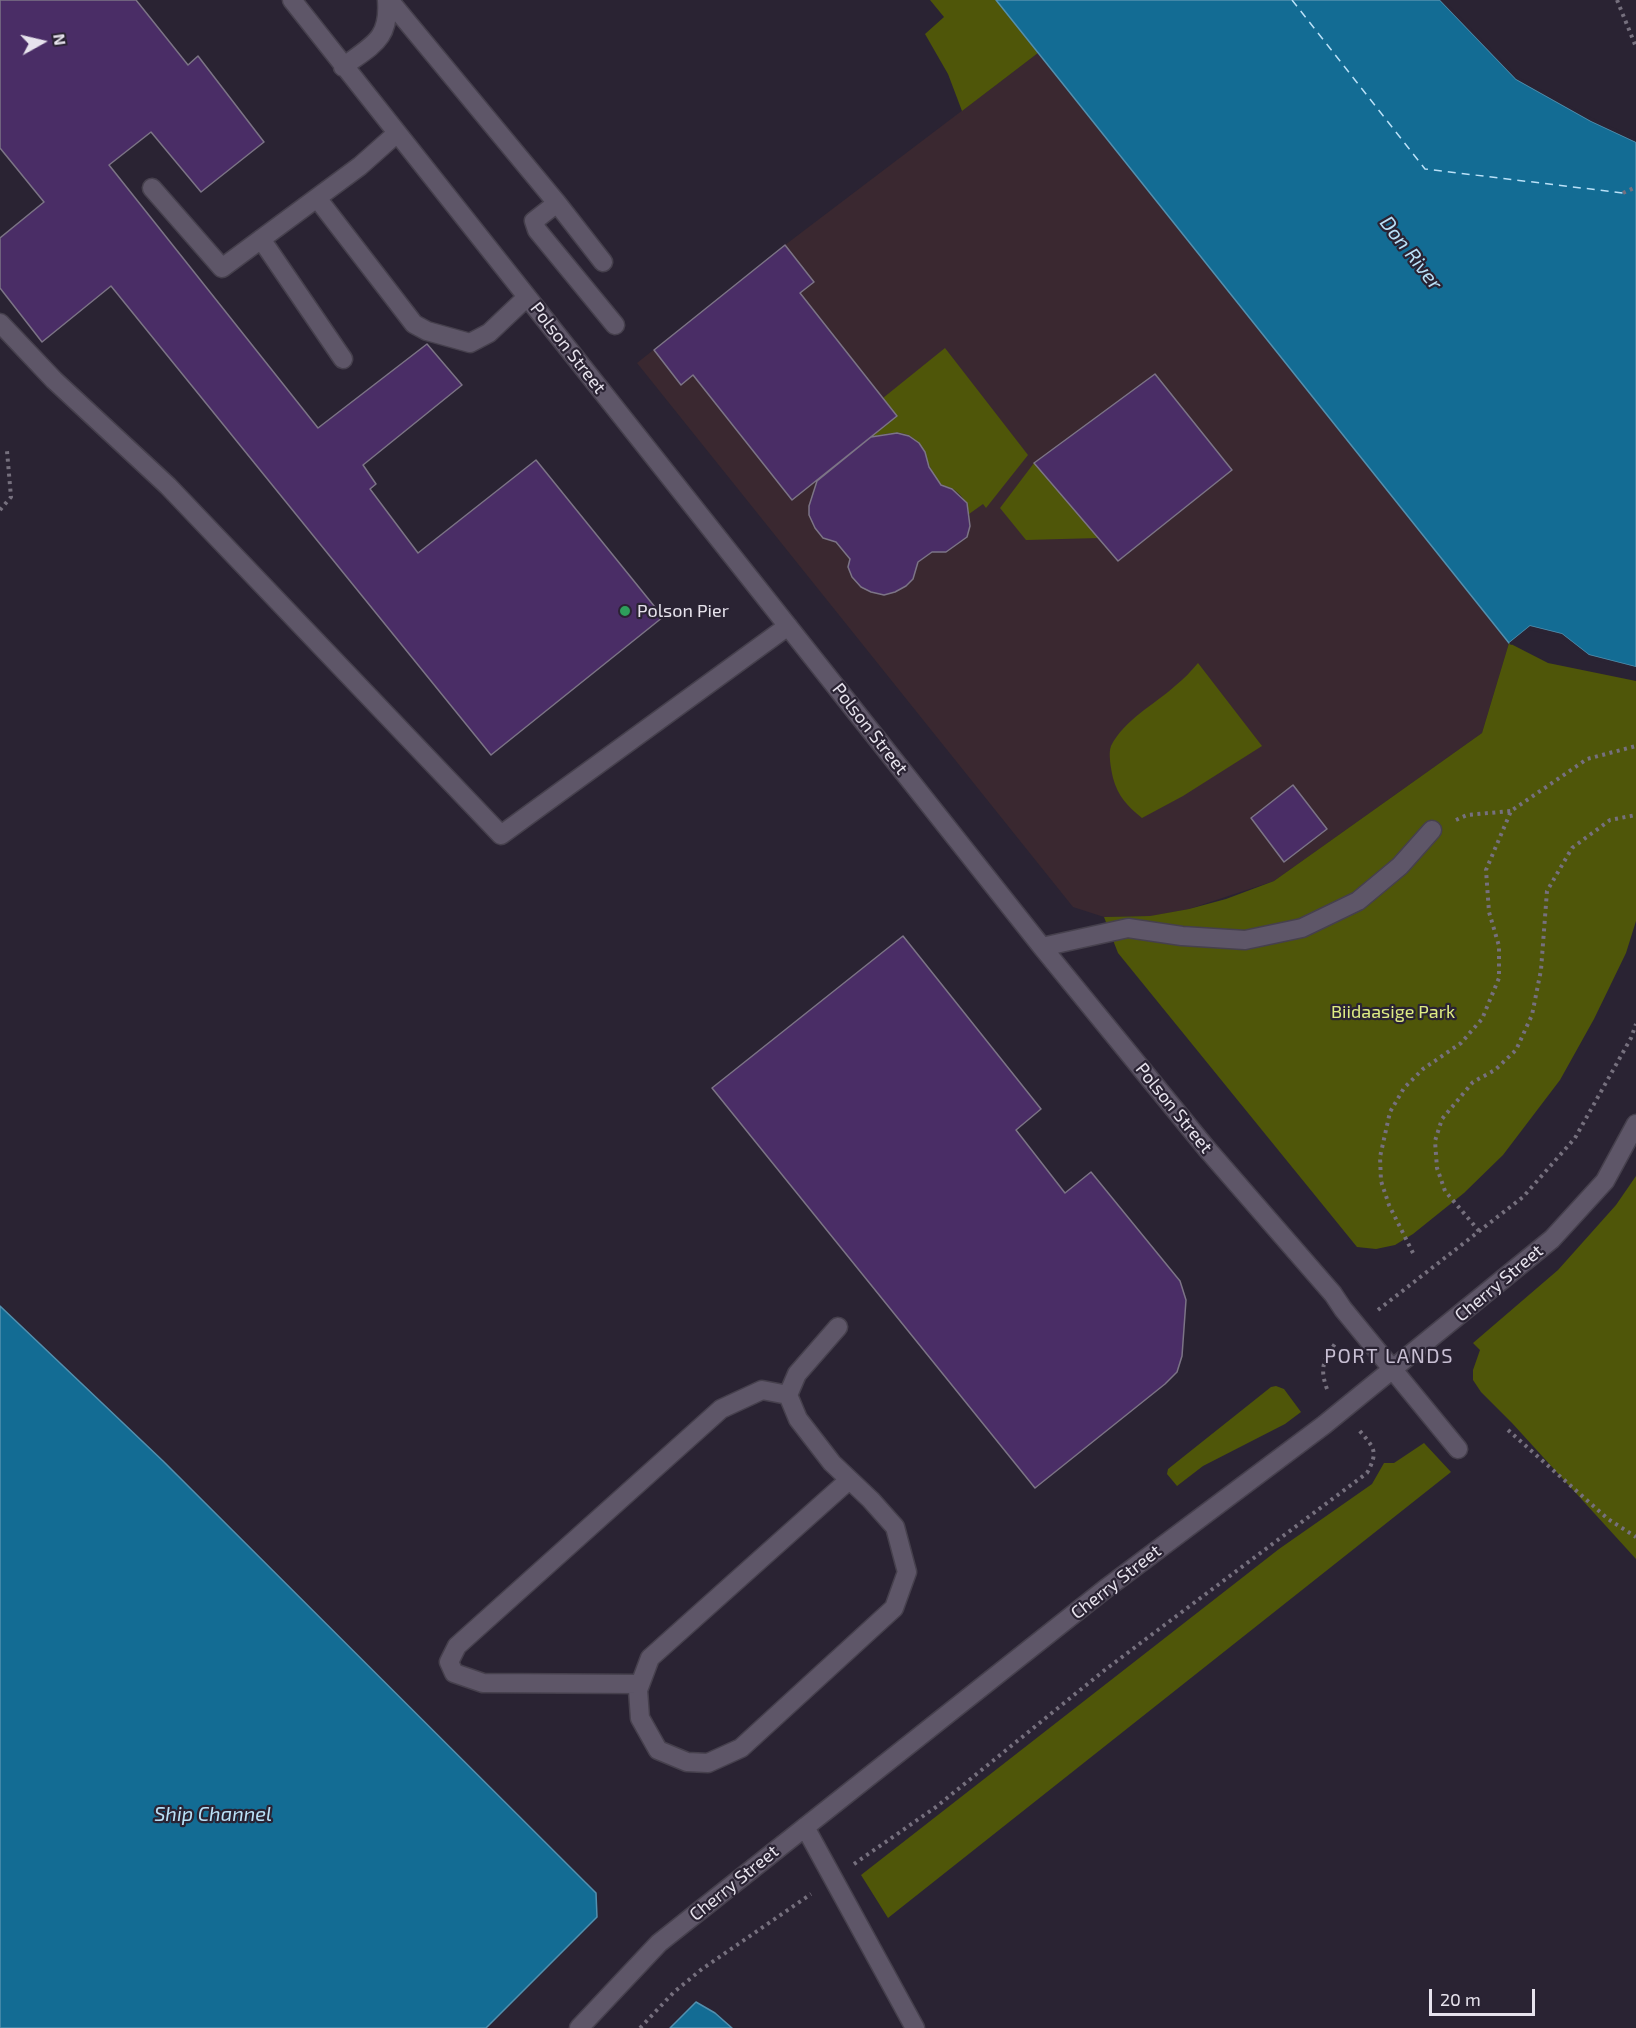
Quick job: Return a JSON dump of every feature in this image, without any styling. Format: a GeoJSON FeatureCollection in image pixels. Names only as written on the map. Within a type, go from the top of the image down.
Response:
{"type":"FeatureCollection","features":[{"type":"Feature","properties":{"kind":"street","name":"Polson Street"},"geometry":{"type":"LineString","coordinates":[[291,0],[1042,947],[1207,1149],[1333,1294],[1342,1309],[1458,1449]]}},
{"type":"Feature","properties":{"kind":"street"},"geometry":{"type":"LineString","coordinates":[[343,67],[380,39],[388,16],[388,0]]}},
{"type":"Feature","properties":{"kind":"street"},"geometry":{"type":"LineString","coordinates":[[388,0],[557,202],[603,262]]}},
{"type":"Feature","properties":{"kind":"street"},"geometry":{"type":"LineString","coordinates":[[152,188],[222,268],[360,166],[396,134]]}},
{"type":"Feature","properties":{"kind":"street"},"geometry":{"type":"LineString","coordinates":[[317,198],[414,324],[427,332],[470,343],[489,333],[527,297]]}},
{"type":"Feature","properties":{"kind":"street"},"geometry":{"type":"LineString","coordinates":[[557,202],[534,220],[537,230],[615,325]]}},
{"type":"Feature","properties":{"kind":"street"},"geometry":{"type":"LineString","coordinates":[[261,239],[343,359]]}},
{"type":"Feature","properties":{"kind":"street"},"geometry":{"type":"LineString","coordinates":[[0,323],[54,380],[168,486],[501,836],[788,626]]}},
{"type":"Feature","properties":{"kind":"street"},"geometry":{"type":"LineString","coordinates":[[1042,947],[1128,928],[1182,936],[1245,940],[1302,928],[1358,901],[1400,866],[1432,830]]}},
{"type":"Feature","properties":{"kind":"street","name":"Cherry Street"},"geometry":{"type":"LineString","coordinates":[[579,2028],[659,1943],[1104,1590],[1394,1370],[1552,1239],[1605,1181],[1636,1124]]}},
{"type":"Feature","properties":{"kind":"street"},"geometry":{"type":"LineString","coordinates":[[838,1327],[797,1374],[788,1395],[798,1419],[832,1463],[871,1500],[895,1527],[907,1572],[894,1608],[741,1748],[708,1763],[687,1762],[658,1750],[640,1718],[638,1690],[650,1658],[849,1480]]}},
{"type":"Feature","properties":{"kind":"street"},"geometry":{"type":"LineString","coordinates":[[640,1684],[483,1683],[454,1673],[449,1662],[457,1646],[721,1409],[762,1390],[788,1395]]}},
{"type":"Feature","properties":{"kind":"street"},"geometry":{"type":"LineString","coordinates":[[805,1827],[915,2028]]}},
{"type":"Feature","properties":{"kind":"path"},"geometry":{"type":"LineString","coordinates":[[1617,0],[1636,47]]}},
{"type":"Feature","properties":{"kind":"path"},"geometry":{"type":"LineString","coordinates":[[1623,193],[1636,187]]}},
{"type":"Feature","properties":{"kind":"path"},"geometry":{"type":"LineString","coordinates":[[0,510],[11,498],[7,451]]}},
{"type":"Feature","properties":{"kind":"path"},"geometry":{"type":"LineString","coordinates":[[1432,830],[1467,815],[1511,811],[1587,759],[1636,746]]}},
{"type":"Feature","properties":{"kind":"path"},"geometry":{"type":"LineString","coordinates":[[1413,1253],[1389,1205],[1381,1181],[1380,1157],[1390,1112],[1404,1088],[1423,1069],[1461,1043],[1482,1019],[1499,978],[1499,946],[1490,912],[1486,870],[1511,811]]}},
{"type":"Feature","properties":{"kind":"path"},"geometry":{"type":"LineString","coordinates":[[1479,1231],[1445,1191],[1437,1168],[1435,1141],[1442,1119],[1473,1082],[1495,1070],[1516,1050],[1532,1015],[1541,970],[1546,891],[1572,848],[1610,820],[1636,815]]}},
{"type":"Feature","properties":{"kind":"path"},"geometry":{"type":"LineString","coordinates":[[1407,1288],[1523,1197],[1575,1138],[1631,1038],[1636,1024]]}},
{"type":"Feature","properties":{"kind":"path"},"geometry":{"type":"LineString","coordinates":[[1328,1392],[1322,1376],[1324,1359],[1335,1342]]}},
{"type":"Feature","properties":{"kind":"path"},"geometry":{"type":"LineString","coordinates":[[1508,1430],[1608,1519],[1636,1537]]}},
{"type":"Feature","properties":{"kind":"path"},"geometry":{"type":"LineString","coordinates":[[640,2028],[674,1992],[702,1969],[936,1807],[1107,1670],[1367,1473],[1375,1453],[1360,1432]]}},
{"type":"Feature","properties":{"kind":"shaded area"},"geometry":{"type":"Polygon","coordinates":[[[1038,53],[1509,643],[1482,733],[1274,881],[1189,909],[1151,916],[1104,917],[1073,907],[637,363],[785,245],[1038,53]]]}},
{"type":"Feature","properties":{"kind":"green space"},"geometry":{"type":"Polygon","coordinates":[[[930,0],[996,0],[1038,53],[962,111],[948,74],[925,34],[944,17],[930,0]]]}},
{"type":"Feature","properties":{"kind":"green space"},"geometry":{"type":"Polygon","coordinates":[[[945,348],[1028,455],[986,508],[983,504],[969,514],[966,502],[961,496],[955,490],[939,482],[922,449],[913,438],[899,433],[871,437],[897,416],[883,398],[945,348]]]}},
{"type":"Feature","properties":{"kind":"green space"},"geometry":{"type":"Polygon","coordinates":[[[1034,463],[1099,538],[1026,540],[1000,508],[1034,463]]]}},
{"type":"Feature","properties":{"kind":"green space","name":"Biidaasige Park"},"geometry":{"type":"Polygon","coordinates":[[[1509,643],[1548,663],[1636,681],[1636,921],[1626,953],[1594,1019],[1560,1080],[1503,1155],[1464,1193],[1413,1234],[1395,1245],[1376,1249],[1357,1247],[1118,953],[1104,917],[1150,916],[1189,909],[1226,899],[1274,881],[1482,733],[1509,643]]]}},
{"type":"Feature","properties":{"kind":"green space"},"geometry":{"type":"Polygon","coordinates":[[[1198,663],[1262,746],[1183,796],[1142,818],[1120,795],[1113,778],[1111,746],[1132,720],[1178,683],[1198,663]]]}},
{"type":"Feature","properties":{"kind":"green space"},"geometry":{"type":"Polygon","coordinates":[[[1636,1176],[1636,1559],[1481,1392],[1473,1380],[1473,1370],[1480,1350],[1473,1343],[1558,1270],[1616,1205],[1636,1176]]]}},
{"type":"Feature","properties":{"kind":"green space"},"geometry":{"type":"Polygon","coordinates":[[[1271,1387],[1284,1389],[1301,1412],[1285,1424],[1203,1466],[1177,1486],[1167,1474],[1168,1469],[1271,1387]]]}},
{"type":"Feature","properties":{"kind":"green space"},"geometry":{"type":"Polygon","coordinates":[[[1424,1443],[1451,1472],[888,1918],[861,1875],[1279,1549],[1372,1484],[1384,1463],[1394,1463],[1424,1443]]]}},
{"type":"Feature","properties":{"kind":"water","name":"Don River"},"geometry":{"type":"Polygon","coordinates":[[[996,0],[1440,0],[1516,79],[1591,121],[1636,142],[1636,667],[1589,655],[1562,634],[1530,626],[1509,643],[996,0]]]}},
{"type":"Feature","properties":{"kind":"water","name":"Ship Channel"},"geometry":{"type":"Polygon","coordinates":[[[0,1306],[163,1461],[596,1893],[597,1917],[486,2028],[0,2028],[0,1306]]]}},
{"type":"Feature","properties":{"kind":"water"},"geometry":{"type":"Polygon","coordinates":[[[696,2002],[715,2013],[732,2028],[670,2028],[696,2002]]]}},
{"type":"Feature","properties":{"kind":"pier"},"geometry":{"type":"Polygon","coordinates":[[[1440,0],[1444,0],[1518,77],[1592,118],[1636,138],[1636,142],[1591,121],[1516,79],[1440,0]]]}},
{"type":"Feature","properties":{"kind":"pier"},"geometry":{"type":"Polygon","coordinates":[[[1530,626],[1562,634],[1589,655],[1636,667],[1636,670],[1588,658],[1561,637],[1530,630],[1511,645],[1509,643],[1530,626]]]}},
{"type":"Feature","properties":{"kind":"building"},"geometry":{"type":"Polygon","coordinates":[[[0,0],[136,0],[188,65],[198,56],[264,142],[201,192],[151,132],[109,165],[318,428],[427,344],[462,385],[363,465],[376,484],[370,489],[418,553],[536,460],[663,617],[491,755],[111,286],[42,342],[0,288],[0,238],[44,202],[0,148],[0,0]]]}},
{"type":"Feature","properties":{"kind":"building"},"geometry":{"type":"Polygon","coordinates":[[[785,245],[814,282],[800,293],[897,416],[792,500],[693,375],[681,385],[654,350],[785,245]]]}},
{"type":"Feature","properties":{"kind":"building"},"geometry":{"type":"Polygon","coordinates":[[[1155,374],[1232,470],[1118,561],[1034,463],[1155,374]]]}},
{"type":"Feature","properties":{"kind":"building"},"geometry":{"type":"Polygon","coordinates":[[[897,433],[909,436],[919,443],[925,452],[929,467],[941,485],[952,489],[967,503],[970,526],[967,537],[946,552],[932,552],[918,562],[913,579],[906,586],[884,595],[861,587],[852,577],[848,567],[850,559],[836,542],[823,538],[815,528],[809,515],[809,506],[817,481],[871,437],[897,433]]]}},
{"type":"Feature","properties":{"kind":"building"},"geometry":{"type":"Polygon","coordinates":[[[1293,785],[1327,829],[1284,862],[1251,818],[1293,785]]]}},
{"type":"Feature","properties":{"kind":"building"},"geometry":{"type":"Polygon","coordinates":[[[903,936],[1041,1109],[1016,1130],[1065,1193],[1091,1172],[1180,1281],[1186,1300],[1182,1356],[1177,1372],[1035,1488],[712,1088],[903,936]]]}},
{"type":"Feature","properties":{"kind":"ferry route"},"geometry":{"type":"LineString","coordinates":[[1292,0],[1425,169],[1623,193]]}},
{"type":"Feature","properties":{"kind":"place","name":"Polson Pier"},"geometry":{"type":"Point","coordinates":[625,611]}},
{"type":"Feature","properties":{"kind":"district","name":"PORT LANDS"},"geometry":{"type":"Point","coordinates":[1389,1356]}}]}
